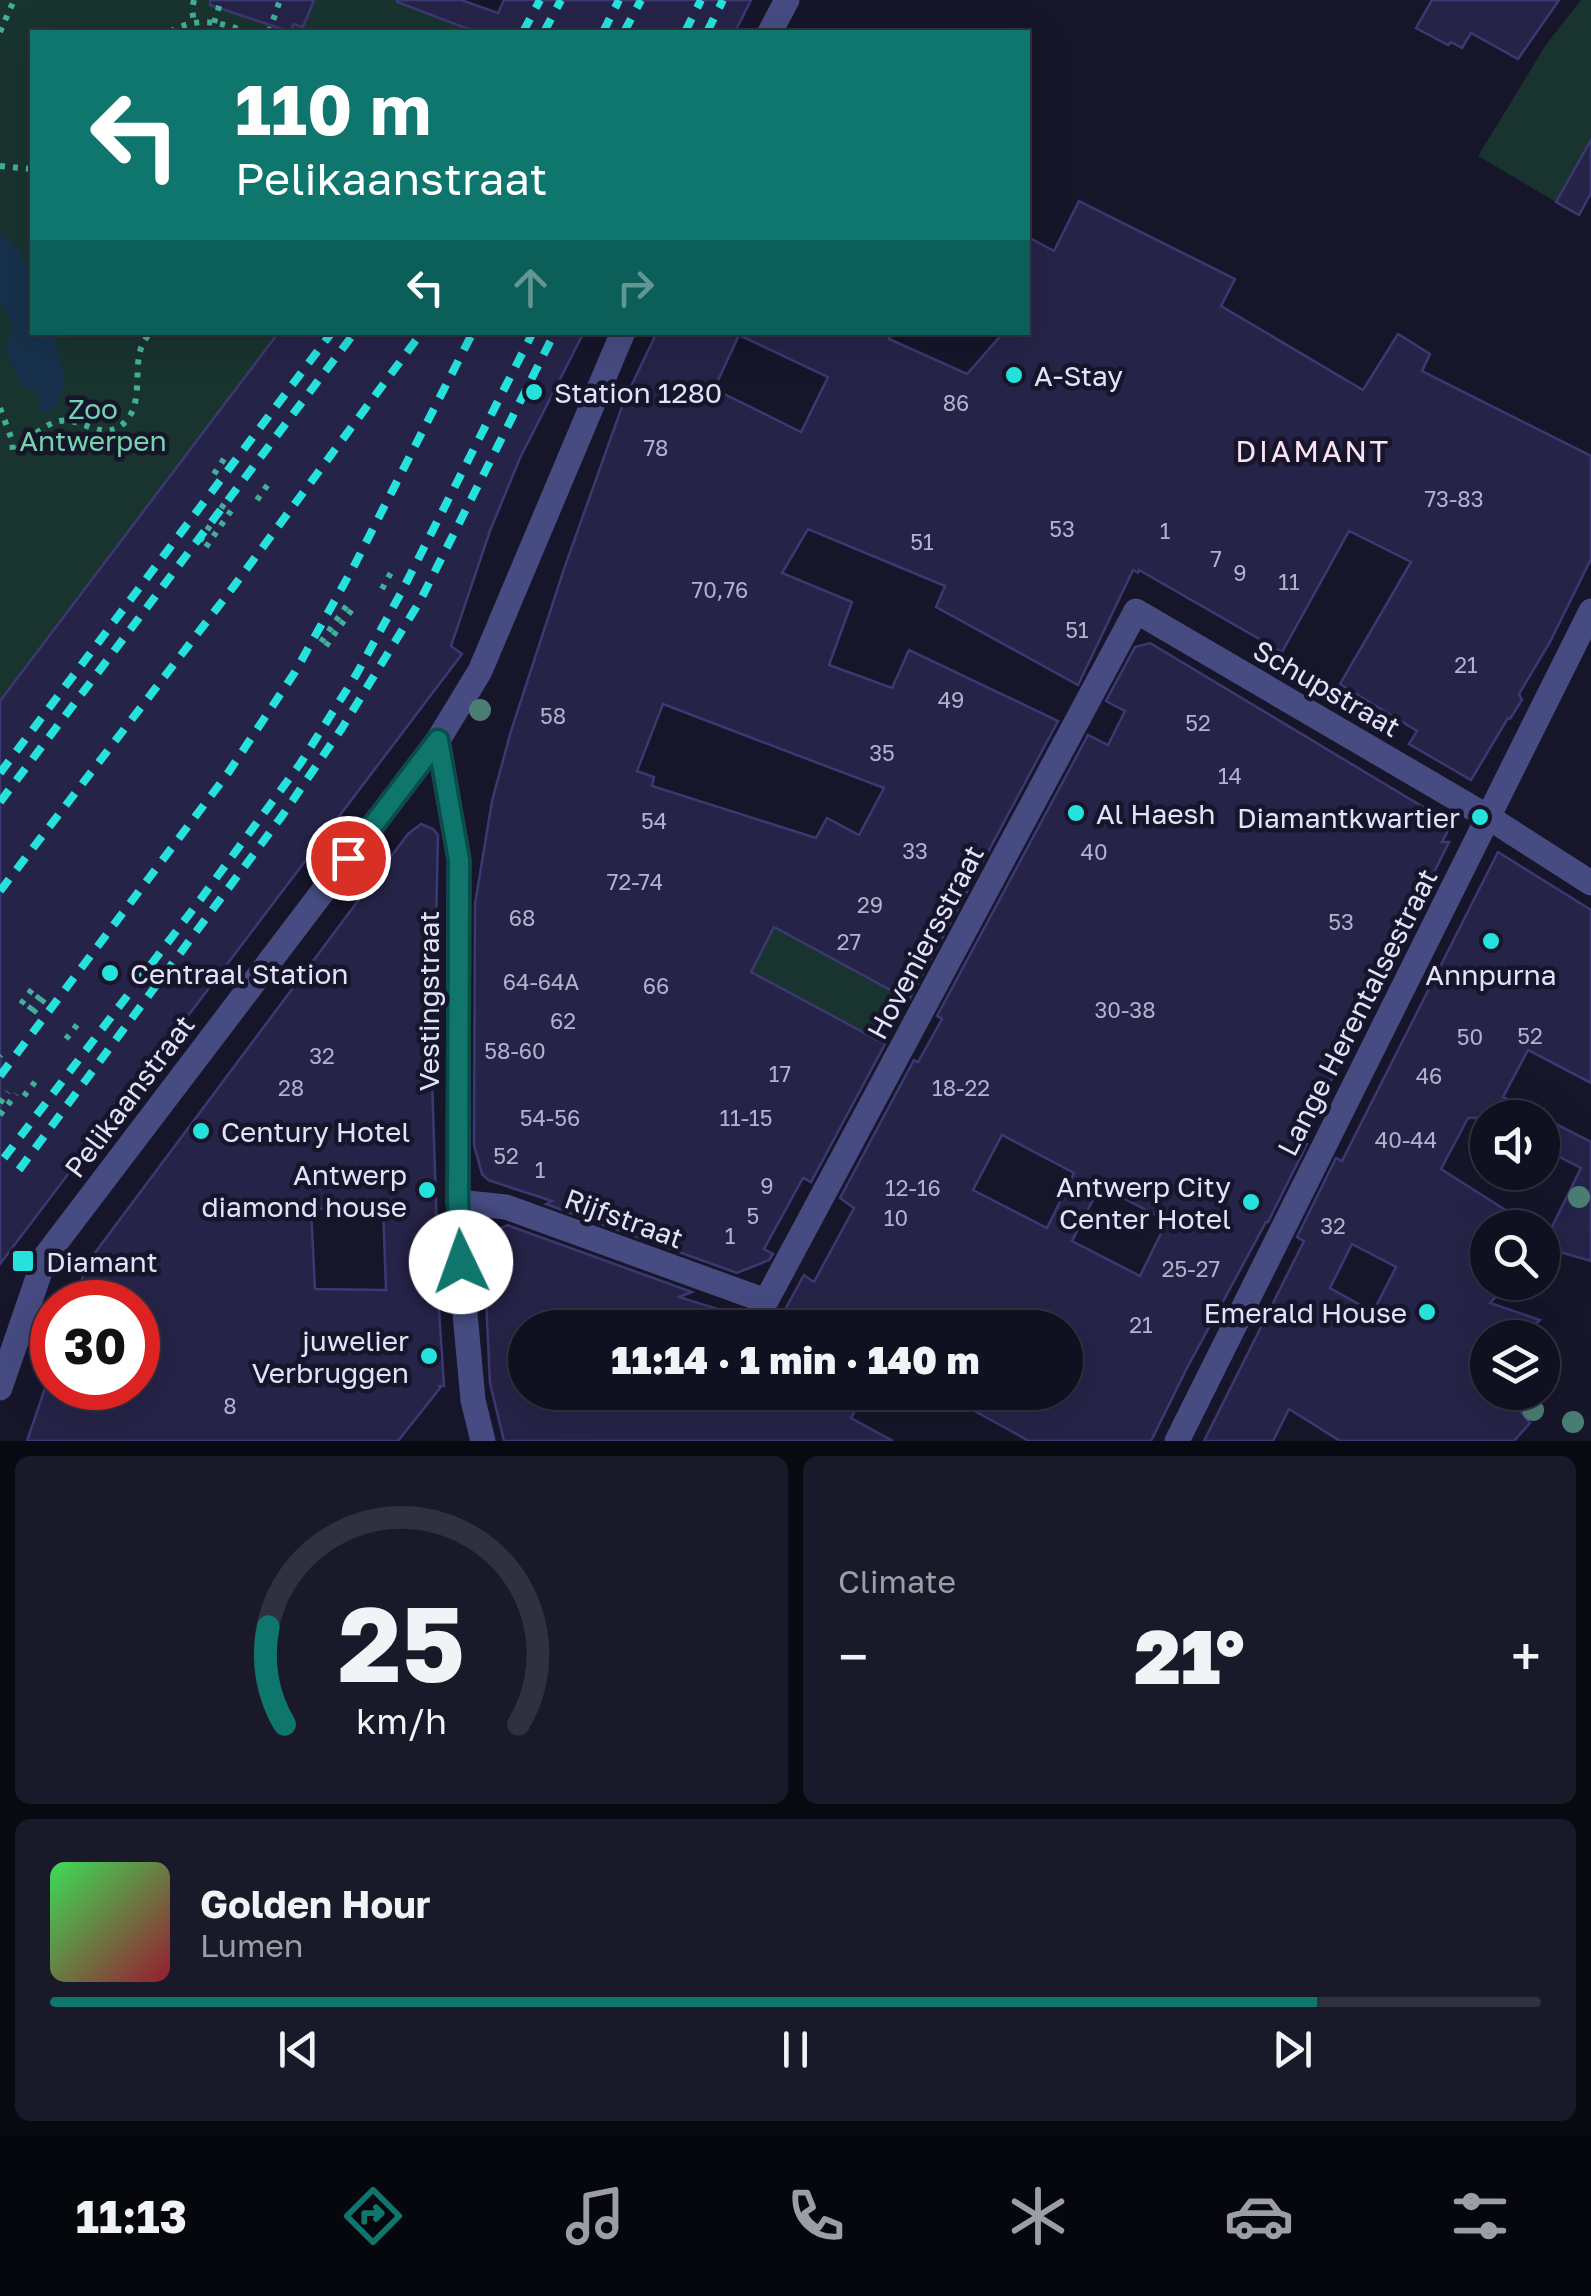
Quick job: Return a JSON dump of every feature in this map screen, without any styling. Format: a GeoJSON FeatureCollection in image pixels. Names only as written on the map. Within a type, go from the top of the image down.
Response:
{"type":"FeatureCollection","features":[{"type":"Feature","properties":{"kind":"street"},"geometry":{"type":"LineString","coordinates":[[771,30],[787,0]]}},
{"type":"Feature","properties":{"kind":"street","name":"Pelikaanstraat"},"geometry":{"type":"LineString","coordinates":[[0,1388],[44,1257],[438,740],[480,672],[623,335]]}},
{"type":"Feature","properties":{"kind":"street","name":"Schupstraat"},"geometry":{"type":"LineString","coordinates":[[1136,611],[1488,817],[1591,883]]}},
{"type":"Feature","properties":{"kind":"street","name":"Hoveniersstraat"},"geometry":{"type":"LineString","coordinates":[[766,1301],[1136,611]]}},
{"type":"Feature","properties":{"kind":"street","name":"Lange Herentalsestraat"},"geometry":{"type":"LineString","coordinates":[[1177,1441],[1591,611]]}},
{"type":"Feature","properties":{"kind":"street","name":"Vestingstraat"},"geometry":{"type":"LineString","coordinates":[[438,740],[459,860],[458,1202],[472,1400],[483,1441]]}},
{"type":"Feature","properties":{"kind":"street","name":"Rijfstraat"},"geometry":{"type":"LineString","coordinates":[[458,1202],[506,1207],[766,1301]]}},
{"type":"Feature","properties":{"kind":"path"},"geometry":{"type":"LineString","coordinates":[[0,32],[14,0]]}},
{"type":"Feature","properties":{"kind":"path"},"geometry":{"type":"LineString","coordinates":[[194,0],[194,22]]}},
{"type":"Feature","properties":{"kind":"path"},"geometry":{"type":"LineString","coordinates":[[214,22],[221,0]]}},
{"type":"Feature","properties":{"kind":"path"},"geometry":{"type":"LineString","coordinates":[[270,30],[280,0]]}},
{"type":"Feature","properties":{"kind":"path"},"geometry":{"type":"LineString","coordinates":[[173,30],[194,22],[214,22],[241,30]]}},
{"type":"Feature","properties":{"kind":"path"},"geometry":{"type":"LineString","coordinates":[[0,166],[30,169]]}},
{"type":"Feature","properties":{"kind":"path"},"geometry":{"type":"LineString","coordinates":[[0,408],[13,452],[54,422],[75,422],[108,431],[119,427],[133,410],[141,348],[148,335]]}},
{"type":"Feature","properties":{"kind":"path"},"geometry":{"type":"LineString","coordinates":[[214,474],[228,453]]}},
{"type":"Feature","properties":{"kind":"path"},"geometry":{"type":"LineString","coordinates":[[257,500],[271,480]]}},
{"type":"Feature","properties":{"kind":"path"},"geometry":{"type":"LineString","coordinates":[[203,544],[232,502]]}},
{"type":"Feature","properties":{"kind":"path"},"geometry":{"type":"LineString","coordinates":[[382,589],[394,567]]}},
{"type":"Feature","properties":{"kind":"path"},"geometry":{"type":"LineString","coordinates":[[324,644],[353,603]]}},
{"type":"Feature","properties":{"kind":"path"},"geometry":{"type":"LineString","coordinates":[[20,1003],[32,987]]}},
{"type":"Feature","properties":{"kind":"path"},"geometry":{"type":"LineString","coordinates":[[31,1012],[43,996]]}},
{"type":"Feature","properties":{"kind":"path"},"geometry":{"type":"LineString","coordinates":[[67,1040],[81,1022]]}},
{"type":"Feature","properties":{"kind":"path"},"geometry":{"type":"LineString","coordinates":[[0,1103],[35,1082]]}},
{"type":"Feature","properties":{"kind":"path"},"geometry":{"type":"LineString","coordinates":[[0,1115],[18,1094]]}},
{"type":"Feature","properties":{"kind":"green space","name":"Zoo Antwerpen"},"geometry":{"type":"Polygon","coordinates":[[[0,0],[461,0],[498,13],[487,30],[30,30],[30,335],[277,335],[0,701],[0,0]]]}},
{"type":"Feature","properties":{"kind":"green space"},"geometry":{"type":"Polygon","coordinates":[[[1581,0],[1591,0],[1591,157],[1556,202],[1478,156],[1547,43],[1581,0]]]}},
{"type":"Feature","properties":{"kind":"green space"},"geometry":{"type":"Polygon","coordinates":[[[773,926],[902,997],[877,1040],[751,972],[773,926]]]}},
{"type":"Feature","properties":{"kind":"water"},"geometry":{"type":"Polygon","coordinates":[[[0,231],[19,252],[29,277],[30,335],[54,335],[65,379],[59,404],[44,413],[40,411],[36,392],[22,386],[7,354],[12,327],[0,303],[0,231]]]}},
{"type":"Feature","properties":{"kind":"building"},"geometry":{"type":"Polygon","coordinates":[[[210,0],[314,0],[303,27],[293,24],[292,30],[210,5],[210,0]]]}},
{"type":"Feature","properties":{"kind":"building"},"geometry":{"type":"Polygon","coordinates":[[[461,0],[498,13],[504,0],[751,0],[736,30],[471,30],[397,2],[461,0]]]}},
{"type":"Feature","properties":{"kind":"building"},"geometry":{"type":"Polygon","coordinates":[[[1432,0],[1559,0],[1518,59],[1471,33],[1462,48],[1416,28],[1432,0]]]}},
{"type":"Feature","properties":{"kind":"building"},"geometry":{"type":"Polygon","coordinates":[[[1591,140],[1591,193],[1579,215],[1556,202],[1591,140]]]}},
{"type":"Feature","properties":{"kind":"building"},"geometry":{"type":"Polygon","coordinates":[[[1079,201],[1235,279],[1221,306],[1363,390],[1398,334],[1430,354],[1422,371],[1591,456],[1591,559],[1519,694],[1522,700],[1471,780],[1409,744],[1417,731],[1340,684],[1411,562],[1349,531],[1282,652],[1133,570],[1078,685],[936,607],[945,586],[808,529],[782,573],[852,602],[829,665],[892,688],[909,650],[1058,721],[909,1000],[774,927],[751,972],[885,1044],[811,1182],[803,1178],[764,1249],[773,1254],[769,1260],[737,1273],[488,1180],[482,1174],[474,1145],[475,904],[492,801],[564,569],[624,401],[656,335],[739,335],[891,335],[889,339],[967,374],[1001,335],[1030,335],[1030,238],[1054,251],[1079,201]],[[739,335],[714,389],[801,432],[828,377],[739,335]],[[663,704],[637,771],[654,777],[652,786],[816,838],[827,818],[859,835],[884,788],[663,704]]]}},
{"type":"Feature","properties":{"kind":"building","name":"Centraal Station"},"geometry":{"type":"Polygon","coordinates":[[[277,335],[582,335],[520,458],[490,531],[451,646],[462,654],[0,1264],[0,701],[277,335]]]}},
{"type":"Feature","properties":{"kind":"building"},"geometry":{"type":"Polygon","coordinates":[[[1150,643],[1443,819],[1449,829],[1442,842],[1449,842],[1301,1141],[1307,1144],[1151,1441],[1029,1441],[973,1410],[1083,1410],[1083,1310],[785,1310],[804,1275],[814,1282],[854,1208],[840,1198],[914,1060],[918,1062],[942,1019],[937,1016],[1088,735],[1108,745],[1125,711],[1106,701],[1135,647],[1150,643]],[[1002,1135],[973,1190],[1047,1228],[1074,1173],[1002,1135]],[[1100,1186],[1072,1241],[1140,1276],[1167,1221],[1100,1186]]]}},
{"type":"Feature","properties":{"kind":"building"},"geometry":{"type":"Polygon","coordinates":[[[421,824],[433,829],[438,835],[434,1018],[430,1018],[438,1262],[445,1259],[447,1295],[438,1294],[444,1386],[439,1386],[398,1441],[27,1441],[38,1410],[160,1410],[160,1280],[82,1280],[88,1262],[408,834],[421,824]],[[383,1206],[311,1209],[315,1289],[386,1290],[383,1206]]]}},
{"type":"Feature","properties":{"kind":"building"},"geometry":{"type":"Polygon","coordinates":[[[1498,852],[1591,910],[1591,1083],[1528,1050],[1503,1097],[1509,1100],[1470,1100],[1470,1118],[1441,1169],[1506,1210],[1470,1210],[1470,1300],[1493,1300],[1490,1303],[1540,1320],[1470,1320],[1470,1410],[1519,1410],[1530,1423],[1514,1441],[1340,1441],[1289,1409],[1273,1441],[1204,1441],[1304,1241],[1297,1237],[1336,1158],[1342,1161],[1498,852]],[[1352,1244],[1330,1288],[1373,1312],[1396,1267],[1352,1244]]]}},
{"type":"Feature","properties":{"kind":"building"},"geometry":{"type":"Polygon","coordinates":[[[1560,1126],[1591,1142],[1591,1261],[1560,1252],[1560,1211],[1581,1168],[1560,1157],[1560,1126]]]}},
{"type":"Feature","properties":{"kind":"building"},"geometry":{"type":"Polygon","coordinates":[[[507,1225],[692,1292],[679,1297],[721,1310],[508,1310],[508,1410],[853,1410],[851,1418],[893,1441],[504,1441],[490,1383],[486,1299],[480,1298],[476,1242],[507,1225]]]}},
{"type":"Feature","properties":{"kind":"railway"},"geometry":{"type":"LineString","coordinates":[[524,30],[540,0]]}},
{"type":"Feature","properties":{"kind":"railway"},"geometry":{"type":"LineString","coordinates":[[545,30],[561,0]]}},
{"type":"Feature","properties":{"kind":"railway"},"geometry":{"type":"LineString","coordinates":[[604,30],[619,0]]}},
{"type":"Feature","properties":{"kind":"railway"},"geometry":{"type":"LineString","coordinates":[[625,30],[641,0]]}},
{"type":"Feature","properties":{"kind":"railway"},"geometry":{"type":"LineString","coordinates":[[686,30],[701,0]]}},
{"type":"Feature","properties":{"kind":"railway"},"geometry":{"type":"LineString","coordinates":[[708,30],[723,0]]}},
{"type":"Feature","properties":{"kind":"railway"},"geometry":{"type":"LineString","coordinates":[[0,773],[330,335]]}},
{"type":"Feature","properties":{"kind":"railway"},"geometry":{"type":"LineString","coordinates":[[0,802],[353,335]]}},
{"type":"Feature","properties":{"kind":"railway"},"geometry":{"type":"LineString","coordinates":[[0,891],[420,335]]}},
{"type":"Feature","properties":{"kind":"railway"},"geometry":{"type":"LineString","coordinates":[[0,1076],[228,773],[295,672],[354,566],[471,335]]}},
{"type":"Feature","properties":{"kind":"railway"},"geometry":{"type":"LineString","coordinates":[[4,1158],[300,764],[356,675],[402,591],[531,335]]}},
{"type":"Feature","properties":{"kind":"railway"},"geometry":{"type":"LineString","coordinates":[[19,1170],[282,816],[342,728],[420,601],[553,335]]}},
{"type":"Feature","properties":{"kind":"place","name":"A-Stay"},"geometry":{"type":"Point","coordinates":[1014,375]}},
{"type":"Feature","properties":{"kind":"place","name":"Station 1280"},"geometry":{"type":"Point","coordinates":[534,392]}},
{"type":"Feature","properties":{"kind":"place","name":"Al Haesh"},"geometry":{"type":"Point","coordinates":[1076,813]}},
{"type":"Feature","properties":{"kind":"place","name":"Diamantkwartier"},"geometry":{"type":"Point","coordinates":[1480,817]}},
{"type":"Feature","properties":{"kind":"place","name":"Annpurna"},"geometry":{"type":"Point","coordinates":[1491,941]}},
{"type":"Feature","properties":{"kind":"place","name":"Centraal Station"},"geometry":{"type":"Point","coordinates":[110,973]}},
{"type":"Feature","properties":{"kind":"place","name":"Century Hotel"},"geometry":{"type":"Point","coordinates":[201,1131]}},
{"type":"Feature","properties":{"kind":"place","name":"Antwerp diamond house"},"geometry":{"type":"Point","coordinates":[427,1190]}},
{"type":"Feature","properties":{"kind":"place","name":"Antwerp City Center Hotel"},"geometry":{"type":"Point","coordinates":[1251,1202]}},
{"type":"Feature","properties":{"kind":"place","name":"Diamant"},"geometry":{"type":"Point","coordinates":[23,1261]}},
{"type":"Feature","properties":{"kind":"place","name":"Emerald House"},"geometry":{"type":"Point","coordinates":[1427,1312]}},
{"type":"Feature","properties":{"kind":"place","name":"juwelier Verbruggen"},"geometry":{"type":"Point","coordinates":[429,1356]}},
{"type":"Feature","properties":{"kind":"district","name":"DIAMANT"},"geometry":{"type":"Point","coordinates":[1313,451]}},
{"type":"Feature","properties":{"kind":"route"},"geometry":{"type":"LineString","coordinates":[[348,858],[438,740],[459,860],[461,1262]]}}]}
